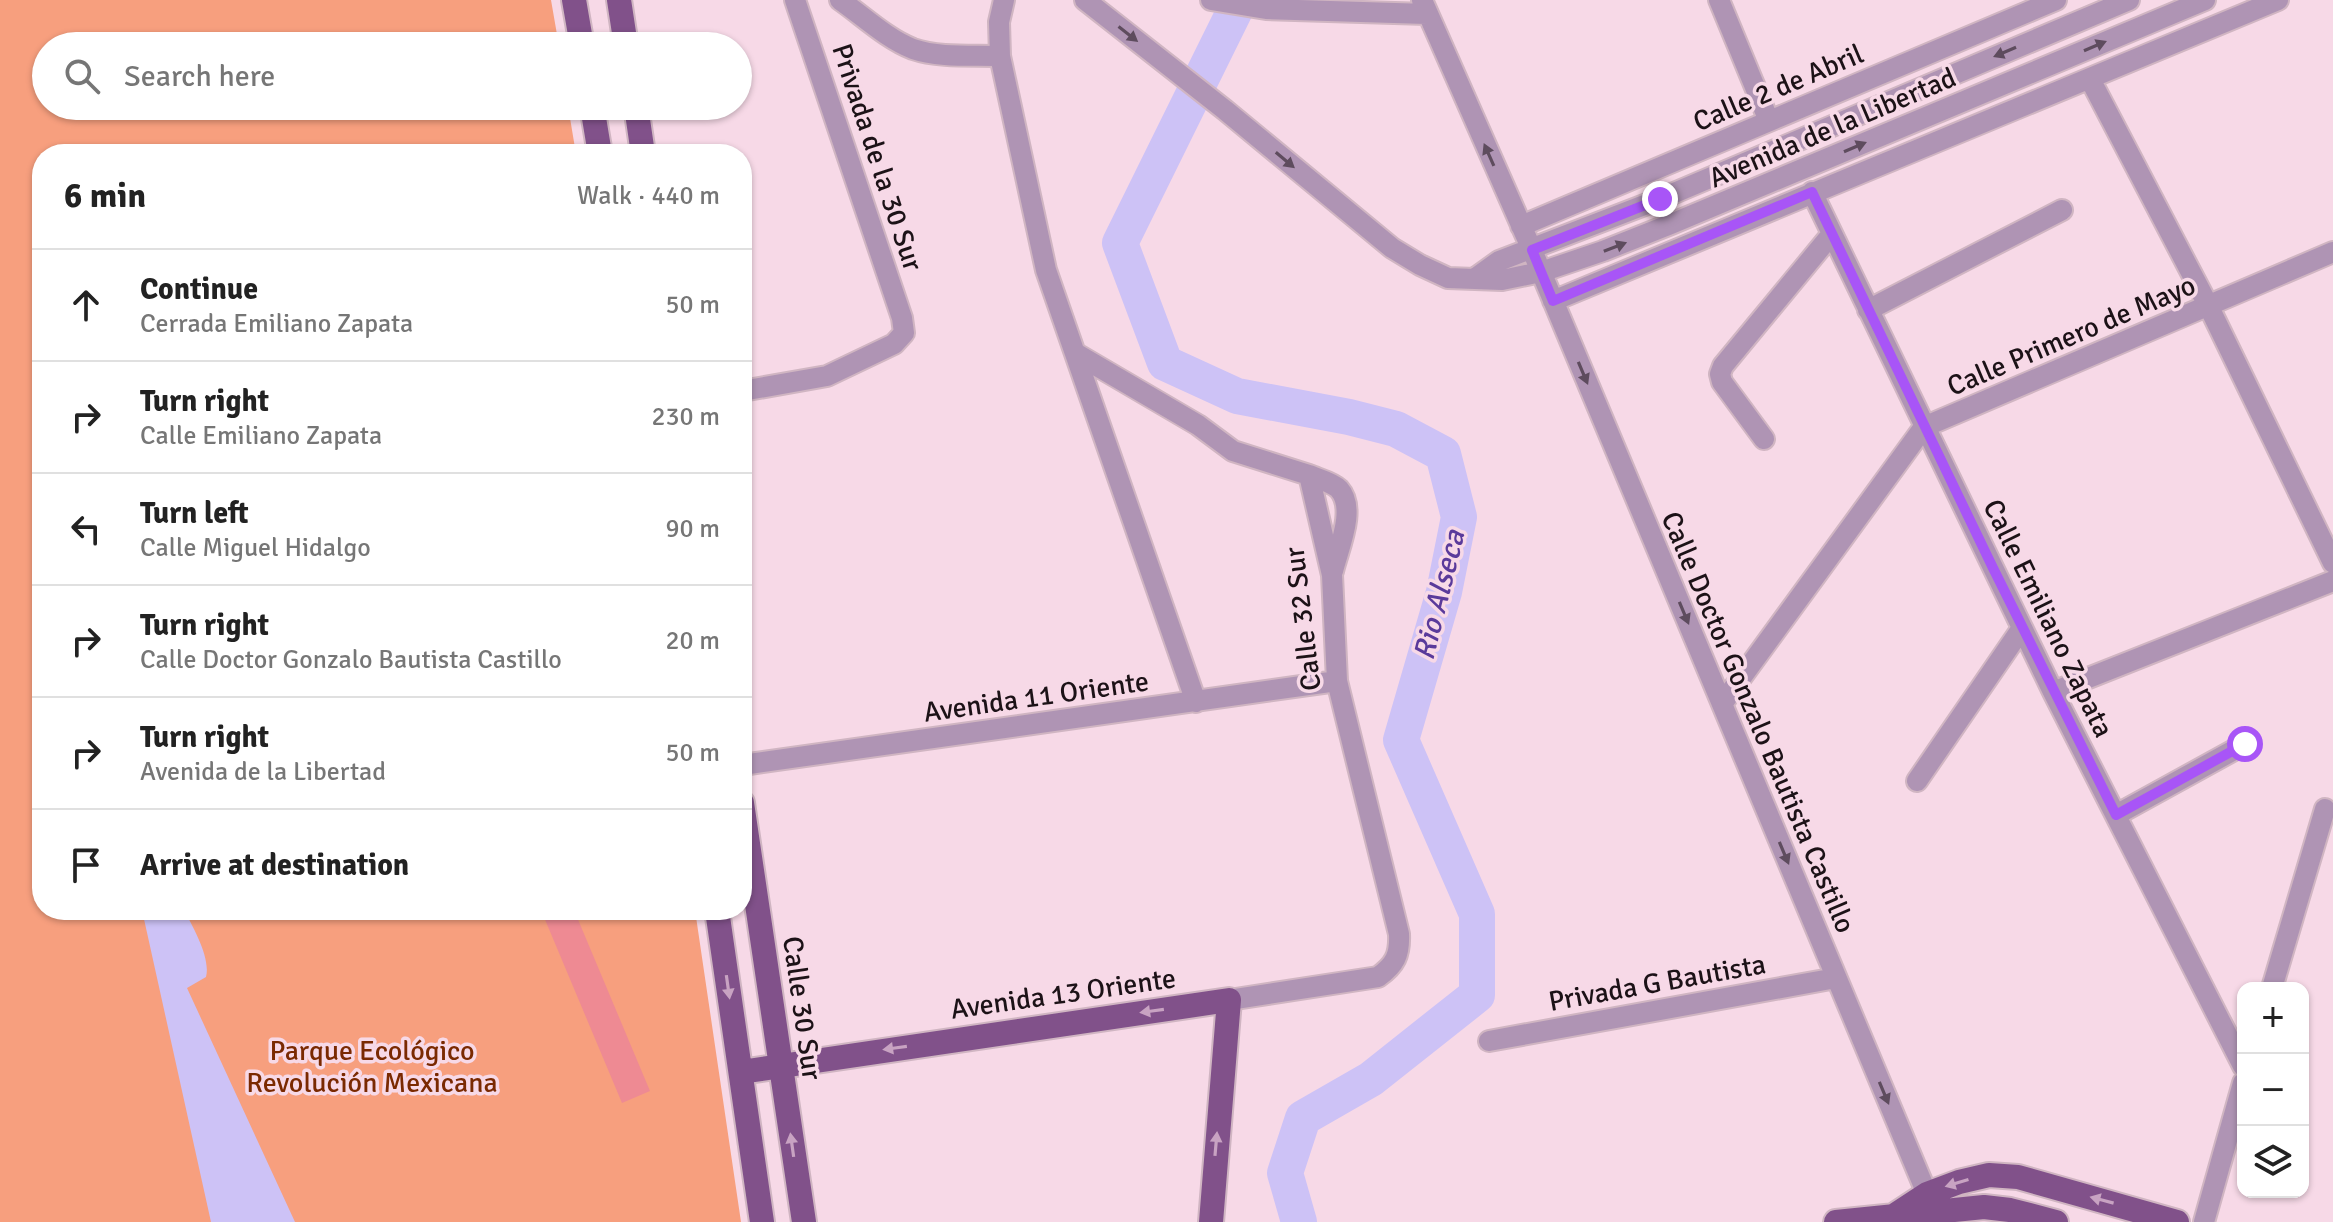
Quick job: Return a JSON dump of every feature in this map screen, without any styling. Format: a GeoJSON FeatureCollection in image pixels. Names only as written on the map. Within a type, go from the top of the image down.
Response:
{"type":"FeatureCollection","features":[{"type":"Feature","properties":{"kind":"main road"},"geometry":{"type":"LineString","coordinates":[[574,0],[580,32]]}},
{"type":"Feature","properties":{"kind":"main road"},"geometry":{"type":"LineString","coordinates":[[619,0],[624,32]]}},
{"type":"Feature","properties":{"kind":"main road"},"geometry":{"type":"LineString","coordinates":[[594,120],[598,144]]}},
{"type":"Feature","properties":{"kind":"main road"},"geometry":{"type":"LineString","coordinates":[[638,120],[642,144]]}},
{"type":"Feature","properties":{"kind":"main road","name":"Calle 30 Sur"},"geometry":{"type":"LineString","coordinates":[[752,870],[804,1222]]}},
{"type":"Feature","properties":{"kind":"main road"},"geometry":{"type":"LineString","coordinates":[[718,920],[762,1222]]}},
{"type":"Feature","properties":{"kind":"main road"},"geometry":{"type":"LineString","coordinates":[[1211,1222],[1229,1000]]}},
{"type":"Feature","properties":{"kind":"main road","name":"Avenida 13 Oriente"},"geometry":{"type":"LineString","coordinates":[[741,1072],[1229,1000]]}},
{"type":"Feature","properties":{"kind":"main road"},"geometry":{"type":"LineString","coordinates":[[1930,1210],[1959,1182],[1989,1175],[2018,1177],[2177,1222]]}},
{"type":"Feature","properties":{"kind":"main road"},"geometry":{"type":"LineString","coordinates":[[1836,1222],[1930,1210],[1984,1207],[2056,1222]]}},
{"type":"Feature","properties":{"kind":"street","name":"Privada de la 30 Sur"},"geometry":{"type":"LineString","coordinates":[[752,390],[814,381],[894,344],[904,333],[902,318],[795,0]]}},
{"type":"Feature","properties":{"kind":"street"},"geometry":{"type":"LineString","coordinates":[[840,0],[900,43],[914,49],[1000,56]]}},
{"type":"Feature","properties":{"kind":"street"},"geometry":{"type":"LineString","coordinates":[[1004,0],[999,22],[1000,56],[1039,243],[1196,702]]}},
{"type":"Feature","properties":{"kind":"street"},"geometry":{"type":"LineString","coordinates":[[1211,0],[1266,9],[1424,7]]}},
{"type":"Feature","properties":{"kind":"street"},"geometry":{"type":"LineString","coordinates":[[1719,0],[1769,121]]}},
{"type":"Feature","properties":{"kind":"street","name":"Calle 2 de Abril"},"geometry":{"type":"LineString","coordinates":[[1521,226],[2054,0]]}},
{"type":"Feature","properties":{"kind":"street","name":"Avenida de la Libertad"},"geometry":{"type":"LineString","coordinates":[[1474,279],[1499,261],[1660,199],[2129,0]]}},
{"type":"Feature","properties":{"kind":"street","name":"Avenida de la Libertad"},"geometry":{"type":"LineString","coordinates":[[1095,4],[1392,248],[1448,278],[1502,280],[1541,272],[1671,224],[2205,0]]}},
{"type":"Feature","properties":{"kind":"street"},"geometry":{"type":"LineString","coordinates":[[1553,301],[2278,0]]}},
{"type":"Feature","properties":{"kind":"street","name":"Calle Doctor Gonzalo Bautista Castillo"},"geometry":{"type":"LineString","coordinates":[[1424,7],[1532,250],[1930,1210]]}},
{"type":"Feature","properties":{"kind":"street"},"geometry":{"type":"LineString","coordinates":[[2090,79],[2209,307],[2333,563]]}},
{"type":"Feature","properties":{"kind":"street","name":"Calle Emiliano Zapata"},"geometry":{"type":"LineString","coordinates":[[1812,192],[2053,692],[2237,1054]]}},
{"type":"Feature","properties":{"kind":"street"},"geometry":{"type":"LineString","coordinates":[[1660,199],[1671,224]]}},
{"type":"Feature","properties":{"kind":"street"},"geometry":{"type":"LineString","coordinates":[[1868,310],[2062,210]]}},
{"type":"Feature","properties":{"kind":"street"},"geometry":{"type":"LineString","coordinates":[[1764,439],[1722,382],[1720,374],[1723,366],[1831,235]]}},
{"type":"Feature","properties":{"kind":"street","name":"Calle Primero de Mayo"},"geometry":{"type":"LineString","coordinates":[[1722,704],[1924,427],[2333,252]]}},
{"type":"Feature","properties":{"kind":"street"},"geometry":{"type":"LineString","coordinates":[[1075,353],[1198,425],[1233,451],[1309,475],[1338,488],[1346,501],[1346,519],[1332,575]]}},
{"type":"Feature","properties":{"kind":"street","name":"Calle 32 Sur"},"geometry":{"type":"LineString","coordinates":[[1309,475],[1332,575],[1337,681],[1399,934],[1399,952],[1392,967]]}},
{"type":"Feature","properties":{"kind":"street"},"geometry":{"type":"LineString","coordinates":[[2053,692],[2333,581]]}},
{"type":"Feature","properties":{"kind":"street"},"geometry":{"type":"LineString","coordinates":[[1917,781],[2022,628]]}},
{"type":"Feature","properties":{"kind":"street","name":"Avenida 11 Oriente"},"geometry":{"type":"LineString","coordinates":[[752,764],[1337,681]]}},
{"type":"Feature","properties":{"kind":"street"},"geometry":{"type":"LineString","coordinates":[[2116,815],[2245,744]]}},
{"type":"Feature","properties":{"kind":"street"},"geometry":{"type":"LineString","coordinates":[[2274,982],[2325,809]]}},
{"type":"Feature","properties":{"kind":"street","name":"Avenida 13 Oriente"},"geometry":{"type":"LineString","coordinates":[[1229,1000],[1378,977],[1392,967]]}},
{"type":"Feature","properties":{"kind":"street","name":"Privada G Bautista"},"geometry":{"type":"LineString","coordinates":[[1489,1041],[1836,978]]}},
{"type":"Feature","properties":{"kind":"street"},"geometry":{"type":"LineString","coordinates":[[2204,1222],[2237,1104]]}},
{"type":"Feature","properties":{"kind":"green space","name":"Parque Ecológico Revolución Mexicana"},"geometry":{"type":"Polygon","coordinates":[[[0,0],[551,0],[557,32],[32,32],[32,120],[570,120],[574,144],[32,144],[32,920],[696,920],[741,1222],[0,1222],[0,0]]]}},
{"type":"Feature","properties":{"kind":"shaded area"},"geometry":{"type":"Polygon","coordinates":[[[144,920],[189,920],[196,934],[204,952],[206,977],[187,988],[295,1222],[211,1222],[144,920]]]}},
{"type":"Feature","properties":{"kind":"building"},"geometry":{"type":"Polygon","coordinates":[[[545,920],[578,920],[650,1091],[622,1103],[545,920]]]}},
{"type":"Feature","properties":{"kind":"waterway","name":"Rio Alseca"},"geometry":{"type":"LineString","coordinates":[[1240,0],[1120,243],[1165,363],[1237,396],[1396,429],[1443,454],[1459,517],[1444,592],[1401,740],[1477,914],[1477,995],[1371,1079],[1303,1118],[1285,1173],[1299,1222]]}},
{"type":"Feature","properties":{"kind":"route"},"geometry":{"type":"LineString","coordinates":[[1660,199],[1532,250],[1553,301],[1812,192],[2053,692],[2116,815],[2245,744]]}}]}
